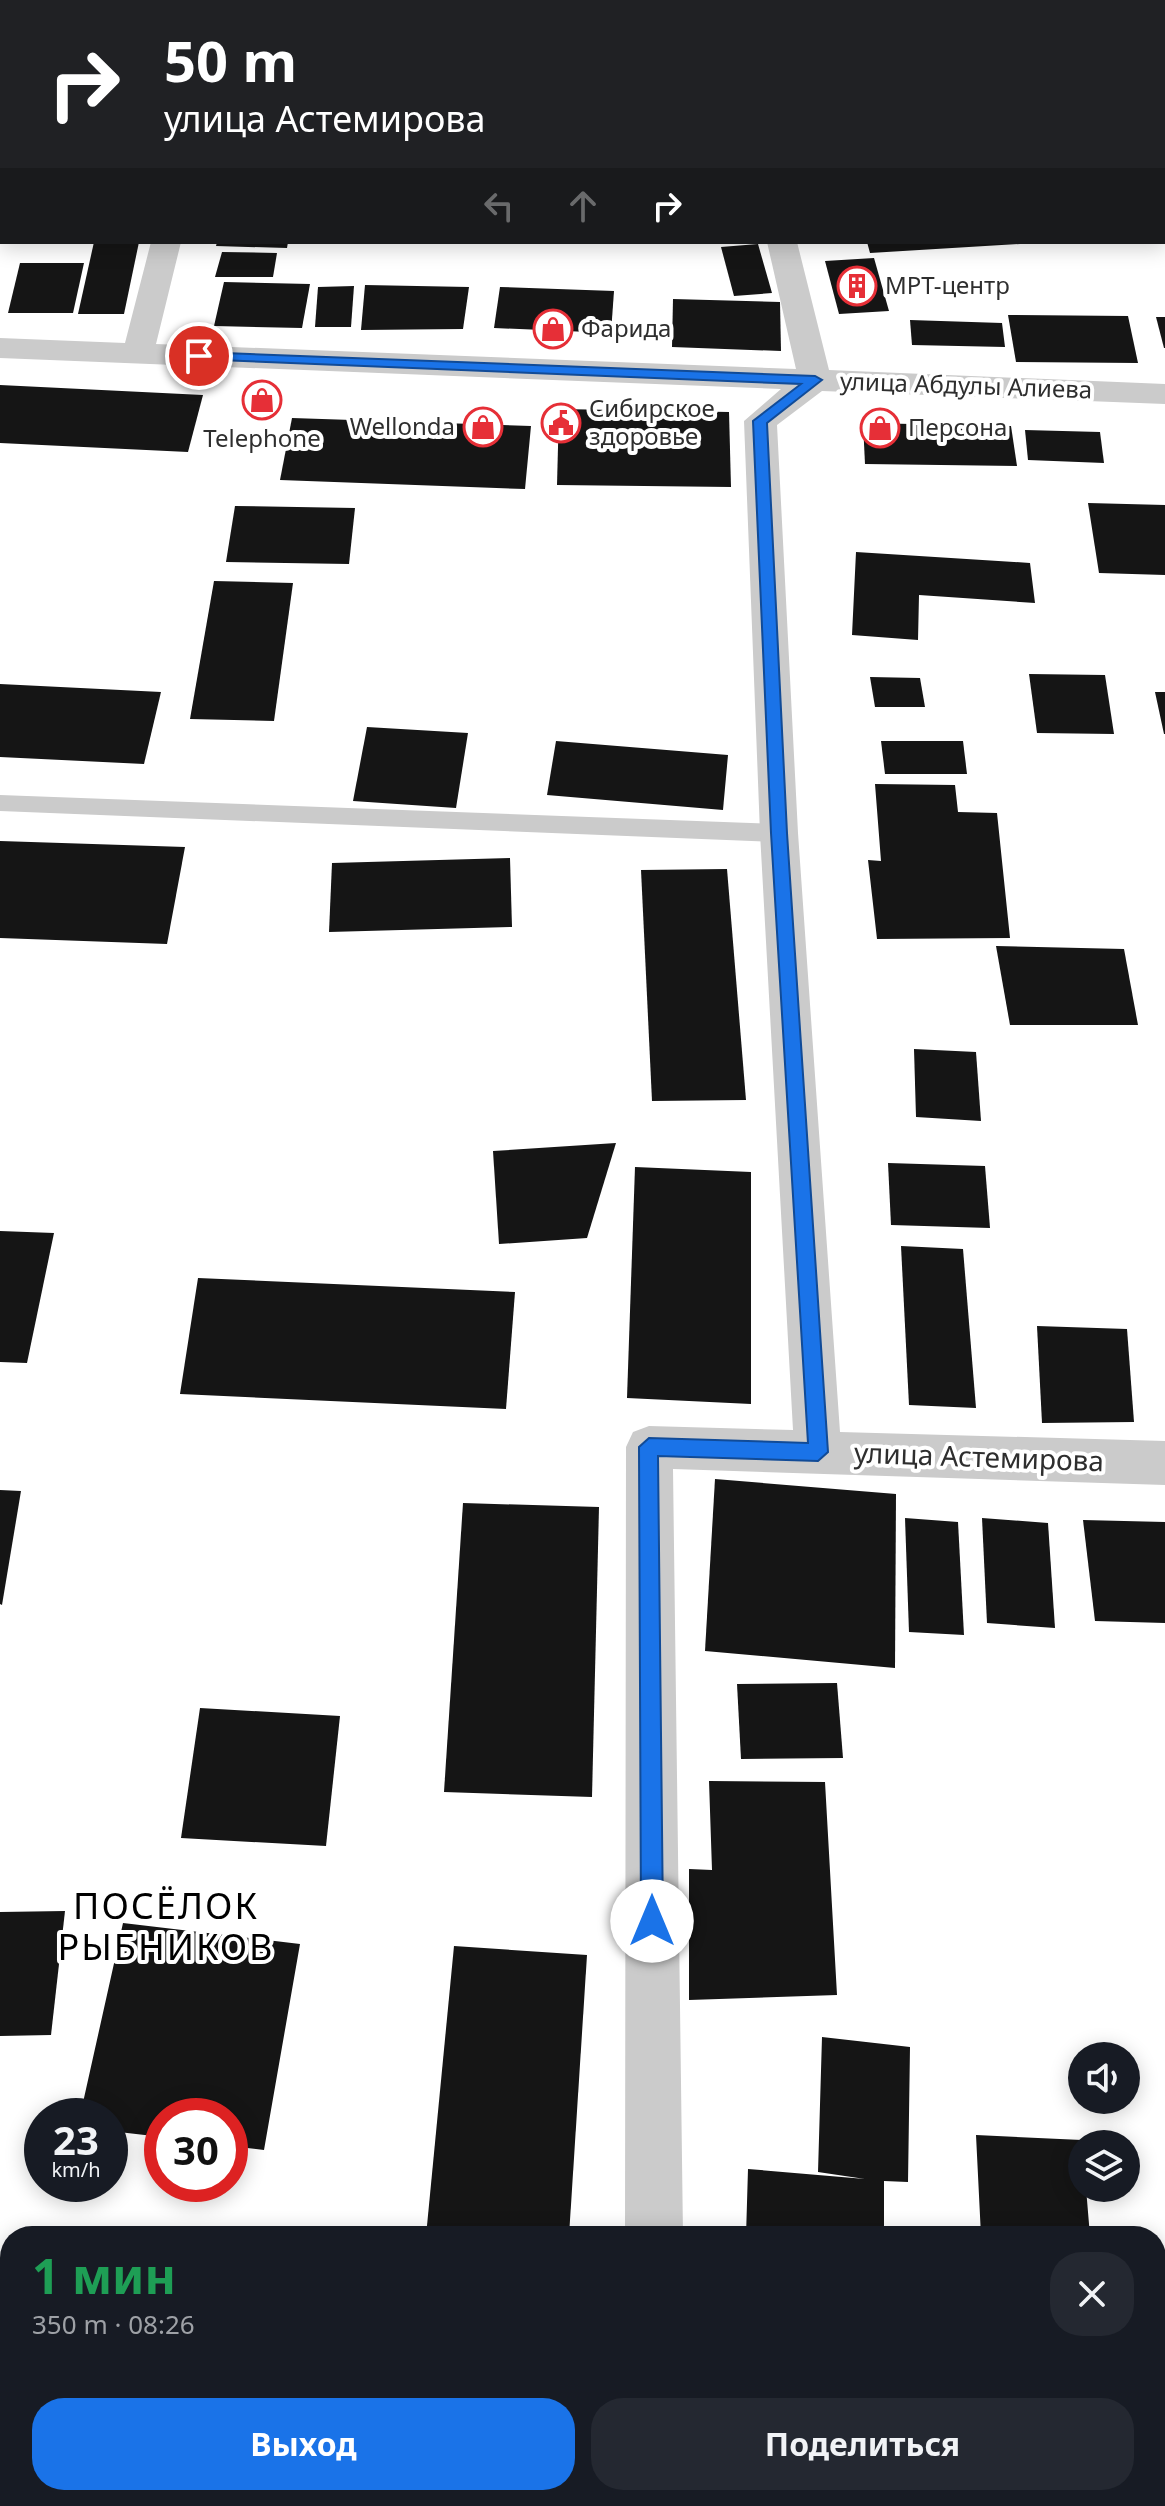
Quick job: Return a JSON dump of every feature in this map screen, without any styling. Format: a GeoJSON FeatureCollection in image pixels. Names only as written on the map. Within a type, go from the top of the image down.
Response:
{"type":"FeatureCollection","features":[{"type":"Feature","properties":{"kind":"street"},"geometry":{"type":"LineString","coordinates":[[138,354],[166,244]]}},
{"type":"Feature","properties":{"kind":"street"},"geometry":{"type":"LineString","coordinates":[[782,244],[815,380],[760,421],[779,833],[818,1452]]}},
{"type":"Feature","properties":{"kind":"street","name":"улица Абдулы Алиева"},"geometry":{"type":"LineString","coordinates":[[0,348],[1165,394]]}},
{"type":"Feature","properties":{"kind":"street","name":"улица Астемирова"},"geometry":{"type":"LineString","coordinates":[[654,2226],[649,1447],[1165,1463]]}},
{"type":"Feature","properties":{"kind":"lane"},"geometry":{"type":"LineString","coordinates":[[0,803],[779,833]]}},
{"type":"Feature","properties":{"kind":"building"},"geometry":{"type":"Polygon","coordinates":[[[94,244],[139,244],[124,314],[78,314],[94,244]]]}},
{"type":"Feature","properties":{"kind":"building"},"geometry":{"type":"Polygon","coordinates":[[[216,244],[288,244],[287,248],[216,244]]]}},
{"type":"Feature","properties":{"kind":"building"},"geometry":{"type":"Polygon","coordinates":[[[758,244],[772,293],[734,296],[721,247],[758,244]]]}},
{"type":"Feature","properties":{"kind":"building"},"geometry":{"type":"Polygon","coordinates":[[[868,244],[1020,244],[870,253],[868,244]]]}},
{"type":"Feature","properties":{"kind":"building"},"geometry":{"type":"Polygon","coordinates":[[[222,252],[277,253],[273,277],[215,277],[222,252]]]}},
{"type":"Feature","properties":{"kind":"building","name":"МРТ-центр"},"geometry":{"type":"Polygon","coordinates":[[[874,258],[889,311],[839,314],[825,261],[874,258]]]}},
{"type":"Feature","properties":{"kind":"building"},"geometry":{"type":"Polygon","coordinates":[[[20,263],[84,263],[73,313],[8,313],[20,263]]]}},
{"type":"Feature","properties":{"kind":"building"},"geometry":{"type":"Polygon","coordinates":[[[224,282],[310,284],[302,328],[214,326],[224,282]]]}},
{"type":"Feature","properties":{"kind":"building"},"geometry":{"type":"Polygon","coordinates":[[[365,285],[469,287],[463,329],[361,330],[365,285]]]}},
{"type":"Feature","properties":{"kind":"building"},"geometry":{"type":"Polygon","coordinates":[[[354,286],[351,327],[315,327],[318,287],[354,286]]]}},
{"type":"Feature","properties":{"kind":"building"},"geometry":{"type":"Polygon","coordinates":[[[500,287],[614,291],[611,333],[494,328],[500,287]]]}},
{"type":"Feature","properties":{"kind":"building"},"geometry":{"type":"Polygon","coordinates":[[[673,299],[780,302],[781,351],[672,347],[673,299]]]}},
{"type":"Feature","properties":{"kind":"building"},"geometry":{"type":"Polygon","coordinates":[[[1008,315],[1128,316],[1138,363],[1016,362],[1008,315]]]}},
{"type":"Feature","properties":{"kind":"building"},"geometry":{"type":"Polygon","coordinates":[[[1156,317],[1165,317],[1165,348],[1164,348],[1156,317]]]}},
{"type":"Feature","properties":{"kind":"building"},"geometry":{"type":"Polygon","coordinates":[[[910,320],[1002,323],[1005,347],[912,345],[910,320]]]}},
{"type":"Feature","properties":{"kind":"building"},"geometry":{"type":"Polygon","coordinates":[[[0,385],[203,395],[188,452],[0,443],[0,385]]]}},
{"type":"Feature","properties":{"kind":"building"},"geometry":{"type":"Polygon","coordinates":[[[559,409],[729,412],[731,487],[557,485],[559,409]]]}},
{"type":"Feature","properties":{"kind":"building"},"geometry":{"type":"Polygon","coordinates":[[[292,418],[531,426],[525,489],[280,480],[292,418]]]}},
{"type":"Feature","properties":{"kind":"building"},"geometry":{"type":"Polygon","coordinates":[[[863,423],[1011,426],[1017,466],[865,464],[863,423]]]}},
{"type":"Feature","properties":{"kind":"building"},"geometry":{"type":"Polygon","coordinates":[[[1025,430],[1100,432],[1104,463],[1028,460],[1025,430]]]}},
{"type":"Feature","properties":{"kind":"building"},"geometry":{"type":"Polygon","coordinates":[[[1088,503],[1165,505],[1165,575],[1099,573],[1088,503]]]}},
{"type":"Feature","properties":{"kind":"building"},"geometry":{"type":"Polygon","coordinates":[[[235,506],[355,508],[349,564],[226,562],[235,506]]]}},
{"type":"Feature","properties":{"kind":"building"},"geometry":{"type":"Polygon","coordinates":[[[856,552],[1030,563],[1035,603],[919,595],[918,640],[852,635],[856,552]]]}},
{"type":"Feature","properties":{"kind":"building"},"geometry":{"type":"Polygon","coordinates":[[[214,581],[293,583],[274,721],[190,719],[214,581]]]}},
{"type":"Feature","properties":{"kind":"building"},"geometry":{"type":"Polygon","coordinates":[[[1029,674],[1105,675],[1114,734],[1037,733],[1029,674]]]}},
{"type":"Feature","properties":{"kind":"building"},"geometry":{"type":"Polygon","coordinates":[[[870,677],[920,678],[925,707],[875,707],[870,677]]]}},
{"type":"Feature","properties":{"kind":"building"},"geometry":{"type":"Polygon","coordinates":[[[0,684],[161,692],[144,764],[0,757],[0,684]]]}},
{"type":"Feature","properties":{"kind":"building"},"geometry":{"type":"Polygon","coordinates":[[[1155,692],[1165,692],[1165,734],[1164,734],[1155,692]]]}},
{"type":"Feature","properties":{"kind":"building"},"geometry":{"type":"Polygon","coordinates":[[[367,727],[468,733],[456,808],[353,801],[367,727]]]}},
{"type":"Feature","properties":{"kind":"building"},"geometry":{"type":"Polygon","coordinates":[[[556,741],[728,755],[723,810],[547,795],[556,741]]]}},
{"type":"Feature","properties":{"kind":"building"},"geometry":{"type":"Polygon","coordinates":[[[881,741],[963,741],[967,774],[885,774],[881,741]]]}},
{"type":"Feature","properties":{"kind":"building"},"geometry":{"type":"Polygon","coordinates":[[[875,784],[955,785],[958,812],[997,813],[1010,938],[877,939],[868,860],[881,861],[875,784]]]}},
{"type":"Feature","properties":{"kind":"building"},"geometry":{"type":"Polygon","coordinates":[[[0,841],[185,847],[167,944],[0,938],[0,841]]]}},
{"type":"Feature","properties":{"kind":"building"},"geometry":{"type":"Polygon","coordinates":[[[510,858],[512,927],[329,932],[332,863],[510,858]]]}},
{"type":"Feature","properties":{"kind":"building"},"geometry":{"type":"Polygon","coordinates":[[[727,869],[746,1100],[652,1101],[641,870],[727,869]]]}},
{"type":"Feature","properties":{"kind":"building"},"geometry":{"type":"Polygon","coordinates":[[[996,946],[1124,949],[1138,1025],[1010,1025],[996,946]]]}},
{"type":"Feature","properties":{"kind":"building"},"geometry":{"type":"Polygon","coordinates":[[[914,1049],[976,1052],[981,1121],[916,1117],[914,1049]]]}},
{"type":"Feature","properties":{"kind":"building"},"geometry":{"type":"Polygon","coordinates":[[[616,1143],[587,1238],[499,1244],[493,1151],[616,1143]]]}},
{"type":"Feature","properties":{"kind":"building"},"geometry":{"type":"Polygon","coordinates":[[[888,1163],[985,1166],[990,1228],[891,1225],[888,1163]]]}},
{"type":"Feature","properties":{"kind":"building"},"geometry":{"type":"Polygon","coordinates":[[[635,1167],[751,1172],[751,1404],[627,1398],[635,1167]]]}},
{"type":"Feature","properties":{"kind":"building"},"geometry":{"type":"Polygon","coordinates":[[[0,1231],[54,1233],[27,1363],[0,1362],[0,1231]]]}},
{"type":"Feature","properties":{"kind":"building"},"geometry":{"type":"Polygon","coordinates":[[[901,1246],[963,1249],[976,1408],[909,1405],[901,1246]]]}},
{"type":"Feature","properties":{"kind":"building"},"geometry":{"type":"Polygon","coordinates":[[[198,1278],[515,1292],[506,1409],[180,1394],[198,1278]]]}},
{"type":"Feature","properties":{"kind":"building"},"geometry":{"type":"Polygon","coordinates":[[[1037,1326],[1127,1329],[1134,1422],[1042,1423],[1037,1326]]]}},
{"type":"Feature","properties":{"kind":"building"},"geometry":{"type":"Polygon","coordinates":[[[715,1479],[896,1494],[895,1668],[705,1651],[715,1479]]]}},
{"type":"Feature","properties":{"kind":"building"},"geometry":{"type":"Polygon","coordinates":[[[0,1490],[21,1491],[2,1605],[0,1604],[0,1490]]]}},
{"type":"Feature","properties":{"kind":"building"},"geometry":{"type":"Polygon","coordinates":[[[463,1503],[599,1507],[592,1797],[444,1792],[463,1503]]]}},
{"type":"Feature","properties":{"kind":"building"},"geometry":{"type":"Polygon","coordinates":[[[905,1518],[958,1522],[964,1635],[909,1632],[905,1518]]]}},
{"type":"Feature","properties":{"kind":"building"},"geometry":{"type":"Polygon","coordinates":[[[982,1518],[1048,1523],[1055,1628],[987,1623],[982,1518]]]}},
{"type":"Feature","properties":{"kind":"building"},"geometry":{"type":"Polygon","coordinates":[[[1083,1520],[1165,1522],[1165,1623],[1095,1621],[1083,1520]]]}},
{"type":"Feature","properties":{"kind":"building"},"geometry":{"type":"Polygon","coordinates":[[[837,1683],[843,1758],[741,1759],[737,1684],[837,1683]]]}},
{"type":"Feature","properties":{"kind":"building"},"geometry":{"type":"Polygon","coordinates":[[[200,1708],[340,1716],[326,1846],[181,1838],[200,1708]]]}},
{"type":"Feature","properties":{"kind":"building"},"geometry":{"type":"Polygon","coordinates":[[[709,1781],[825,1782],[837,1995],[689,2000],[689,1869],[712,1870],[709,1781]]]}},
{"type":"Feature","properties":{"kind":"building"},"geometry":{"type":"Polygon","coordinates":[[[65,1911],[51,2035],[0,2036],[0,1912],[65,1911]]]}},
{"type":"Feature","properties":{"kind":"building"},"geometry":{"type":"Polygon","coordinates":[[[123,1923],[300,1944],[264,2150],[248,2148],[248,2098],[144,2098],[144,2135],[128,2133],[128,2098],[84,2098],[123,1923]]]}},
{"type":"Feature","properties":{"kind":"building"},"geometry":{"type":"Polygon","coordinates":[[[454,1946],[587,1955],[570,2226],[427,2226],[454,1946]]]}},
{"type":"Feature","properties":{"kind":"building"},"geometry":{"type":"Polygon","coordinates":[[[822,2037],[910,2047],[908,2182],[884,2181],[884,2226],[746,2226],[748,2169],[865,2179],[818,2172],[822,2037]]]}},
{"type":"Feature","properties":{"kind":"building"},"geometry":{"type":"Polygon","coordinates":[[[976,2135],[1068,2139],[1068,2202],[1087,2202],[1089,2226],[981,2226],[976,2135]]]}},
{"type":"Feature","properties":{"kind":"place","name":"МРТ-центр"},"geometry":{"type":"Point","coordinates":[857,286]}},
{"type":"Feature","properties":{"kind":"place","name":"Фарида"},"geometry":{"type":"Point","coordinates":[553,329]}},
{"type":"Feature","properties":{"kind":"place","name":"Telephone"},"geometry":{"type":"Point","coordinates":[262,400]}},
{"type":"Feature","properties":{"kind":"place","name":"Сибирское здоровье"},"geometry":{"type":"Point","coordinates":[561,423]}},
{"type":"Feature","properties":{"kind":"place","name":"Wellonda"},"geometry":{"type":"Point","coordinates":[483,427]}},
{"type":"Feature","properties":{"kind":"place","name":"Персона"},"geometry":{"type":"Point","coordinates":[880,428]}},
{"type":"Feature","properties":{"kind":"district","name":"ПОСЁЛОК РЫБНИКОВ"},"geometry":{"type":"Point","coordinates":[166,1926]}},
{"type":"Feature","properties":{"kind":"route"},"geometry":{"type":"LineString","coordinates":[[199,356],[815,380],[760,421],[779,833],[818,1452],[649,1447],[652,1921]]}}]}
